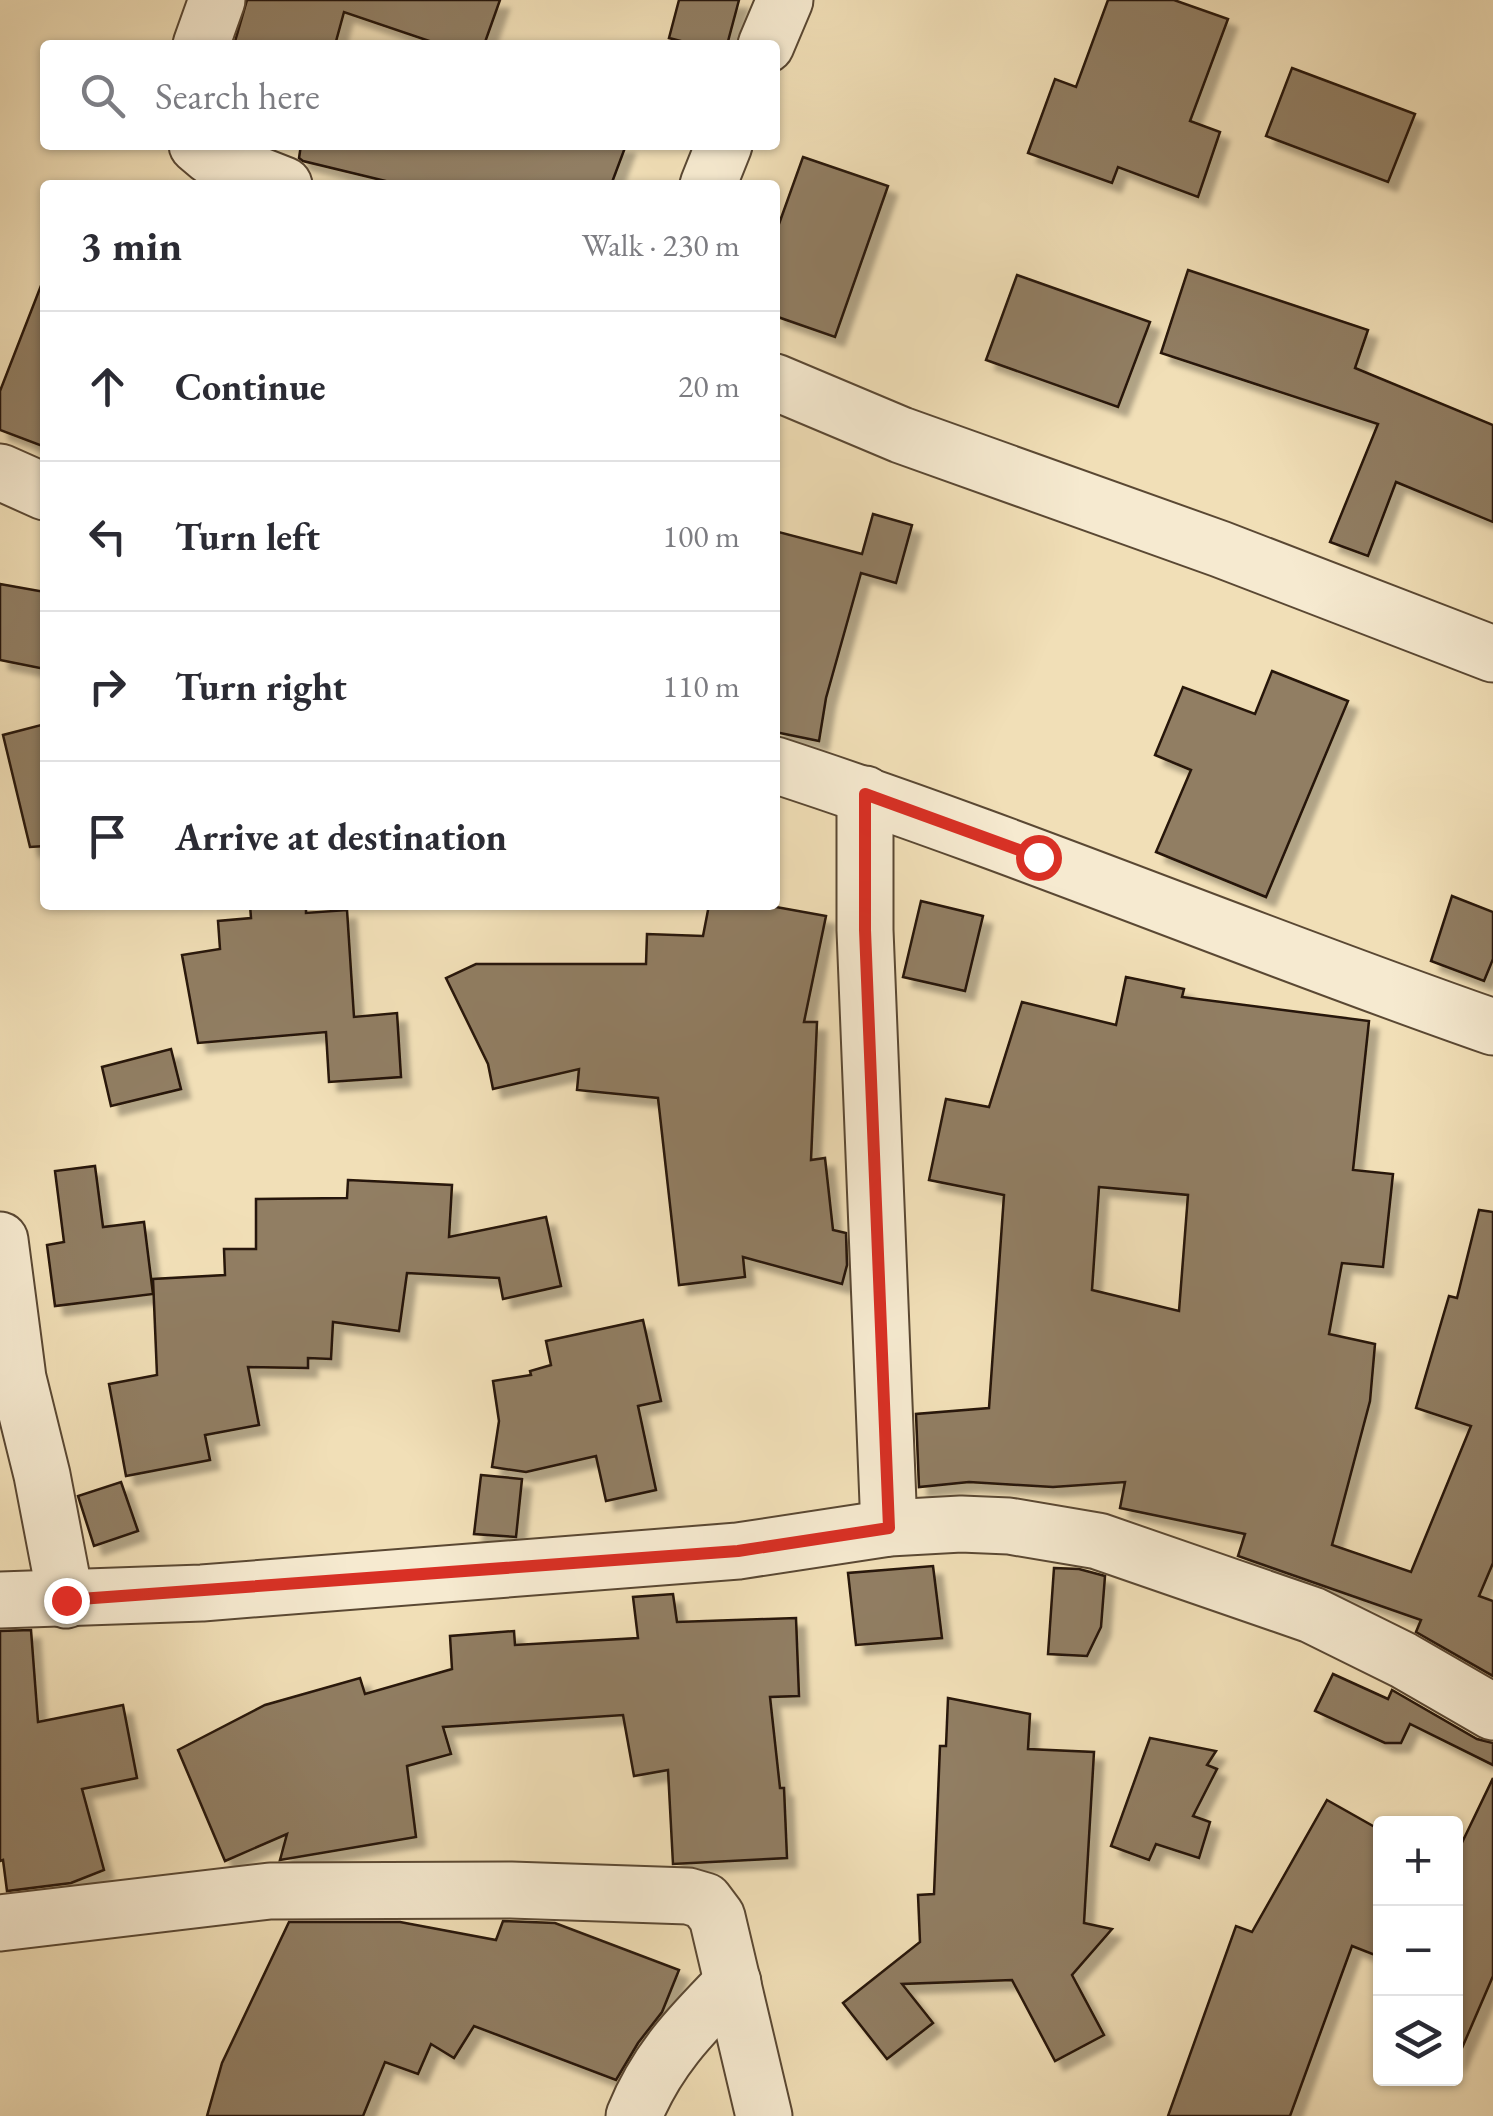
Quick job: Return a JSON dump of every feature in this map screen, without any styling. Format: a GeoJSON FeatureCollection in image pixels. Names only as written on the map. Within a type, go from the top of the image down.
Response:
{"type":"FeatureCollection","features":[{"type":"Feature","properties":{"kind":"street"},"geometry":{"type":"LineString","coordinates":[[202,40],[217,0]]}},
{"type":"Feature","properties":{"kind":"street"},"geometry":{"type":"LineString","coordinates":[[768,40],[785,0]]}},
{"type":"Feature","properties":{"kind":"street"},"geometry":{"type":"LineString","coordinates":[[203,150],[271,180]]}},
{"type":"Feature","properties":{"kind":"street"},"geometry":{"type":"LineString","coordinates":[[710,180],[722,150]]}},
{"type":"Feature","properties":{"kind":"street"},"geometry":{"type":"LineString","coordinates":[[780,384],[900,436],[1220,549],[1493,654]]}},
{"type":"Feature","properties":{"kind":"street"},"geometry":{"type":"LineString","coordinates":[[0,472],[40,490]]}},
{"type":"Feature","properties":{"kind":"street"},"geometry":{"type":"LineString","coordinates":[[780,767],[1038,857],[1334,972],[1493,1027]]}},
{"type":"Feature","properties":{"kind":"street"},"geometry":{"type":"LineString","coordinates":[[865,794],[865,930],[889,1528]]}},
{"type":"Feature","properties":{"kind":"street"},"geometry":{"type":"LineString","coordinates":[[0,1240],[18,1378],[66,1600]]}},
{"type":"Feature","properties":{"kind":"street"},"geometry":{"type":"LineString","coordinates":[[0,1600],[66,1600],[738,1551],[889,1528],[1009,1526],[1098,1541],[1312,1615],[1403,1660],[1493,1712]]}},
{"type":"Feature","properties":{"kind":"street"},"geometry":{"type":"LineString","coordinates":[[0,1923],[270,1891],[511,1890],[688,1896],[705,1902],[717,1917],[764,2116]]}},
{"type":"Feature","properties":{"kind":"street"},"geometry":{"type":"LineString","coordinates":[[634,2116],[648,2080],[693,2022],[732,1982]]}},
{"type":"Feature","properties":{"kind":"building"},"geometry":{"type":"Polygon","coordinates":[[[247,0],[500,0],[486,40],[426,40],[344,12],[336,40],[235,40],[247,0]]]}},
{"type":"Feature","properties":{"kind":"building"},"geometry":{"type":"Polygon","coordinates":[[[679,0],[739,0],[728,40],[669,38],[679,0]]]}},
{"type":"Feature","properties":{"kind":"building"},"geometry":{"type":"Polygon","coordinates":[[[1108,0],[1174,0],[1228,19],[1190,121],[1220,132],[1198,197],[1118,167],[1112,183],[1028,153],[1055,79],[1076,87],[1108,0]]]}},
{"type":"Feature","properties":{"kind":"building"},"geometry":{"type":"Polygon","coordinates":[[[1292,68],[1415,114],[1388,182],[1266,136],[1292,68]]]}},
{"type":"Feature","properties":{"kind":"building"},"geometry":{"type":"Polygon","coordinates":[[[300,150],[624,150],[613,180],[381,180],[299,158],[300,150]]]}},
{"type":"Feature","properties":{"kind":"building"},"geometry":{"type":"Polygon","coordinates":[[[803,157],[888,186],[835,337],[780,318],[780,221],[803,157]]]}},
{"type":"Feature","properties":{"kind":"building"},"geometry":{"type":"Polygon","coordinates":[[[1188,270],[1368,330],[1355,368],[1493,425],[1493,522],[1396,482],[1368,556],[1330,542],[1378,424],[1161,353],[1188,270]]]}},
{"type":"Feature","properties":{"kind":"building"},"geometry":{"type":"Polygon","coordinates":[[[1017,275],[1150,322],[1118,407],[986,360],[1017,275]]]}},
{"type":"Feature","properties":{"kind":"building"},"geometry":{"type":"Polygon","coordinates":[[[40,288],[40,445],[0,430],[0,391],[40,288]]]}},
{"type":"Feature","properties":{"kind":"building"},"geometry":{"type":"Polygon","coordinates":[[[873,514],[912,525],[896,583],[861,573],[826,698],[819,741],[780,733],[780,532],[862,554],[873,514]]]}},
{"type":"Feature","properties":{"kind":"building"},"geometry":{"type":"Polygon","coordinates":[[[0,584],[40,591],[40,668],[0,660],[0,584]]]}},
{"type":"Feature","properties":{"kind":"building"},"geometry":{"type":"Polygon","coordinates":[[[1272,671],[1348,701],[1266,897],[1156,852],[1191,770],[1155,755],[1183,687],[1255,714],[1272,671]]]}},
{"type":"Feature","properties":{"kind":"building"},"geometry":{"type":"Polygon","coordinates":[[[40,725],[40,846],[30,847],[3,735],[40,725]]]}},
{"type":"Feature","properties":{"kind":"building"},"geometry":{"type":"Polygon","coordinates":[[[1452,896],[1493,912],[1493,959],[1484,981],[1431,961],[1452,896]]]}},
{"type":"Feature","properties":{"kind":"building"},"geometry":{"type":"Polygon","coordinates":[[[921,901],[983,916],[965,991],[903,977],[921,901]]]}},
{"type":"Feature","properties":{"kind":"building"},"geometry":{"type":"Polygon","coordinates":[[[780,908],[826,916],[804,1022],[817,1022],[811,1160],[825,1158],[833,1230],[846,1233],[847,1265],[842,1284],[743,1257],[745,1277],[679,1285],[658,1098],[577,1090],[579,1069],[493,1089],[488,1064],[446,978],[476,964],[646,964],[647,934],[703,936],[708,910],[780,908]]]}},
{"type":"Feature","properties":{"kind":"building"},"geometry":{"type":"Polygon","coordinates":[[[250,910],[347,910],[354,1017],[397,1013],[401,1077],[329,1082],[326,1032],[198,1043],[182,955],[220,949],[218,921],[251,918],[250,910]]]}},
{"type":"Feature","properties":{"kind":"building"},"geometry":{"type":"Polygon","coordinates":[[[1126,977],[1184,989],[1182,997],[1369,1021],[1353,1170],[1393,1174],[1383,1267],[1342,1263],[1329,1334],[1375,1344],[1370,1401],[1332,1545],[1411,1572],[1471,1426],[1416,1408],[1449,1296],[1457,1298],[1479,1210],[1493,1212],[1493,1563],[1479,1596],[1493,1601],[1493,1676],[1416,1632],[1421,1620],[1238,1556],[1245,1534],[1120,1508],[1125,1482],[1053,1487],[969,1482],[919,1487],[916,1414],[989,1408],[1004,1195],[929,1180],[946,1099],[989,1107],[1022,1002],[1116,1025],[1126,977]],[[1099,1187],[1092,1290],[1179,1311],[1188,1195],[1099,1187]]]}},
{"type":"Feature","properties":{"kind":"building"},"geometry":{"type":"Polygon","coordinates":[[[171,1049],[181,1089],[111,1106],[102,1067],[171,1049]]]}},
{"type":"Feature","properties":{"kind":"building"},"geometry":{"type":"Polygon","coordinates":[[[95,1166],[103,1227],[144,1222],[153,1294],[55,1306],[47,1245],[64,1242],[55,1171],[95,1166]]]}},
{"type":"Feature","properties":{"kind":"building"},"geometry":{"type":"Polygon","coordinates":[[[348,1180],[452,1185],[449,1237],[546,1217],[561,1286],[503,1299],[499,1278],[407,1273],[399,1331],[333,1322],[331,1359],[308,1358],[308,1368],[248,1367],[259,1425],[205,1435],[210,1460],[126,1476],[109,1384],[157,1375],[153,1279],[225,1275],[224,1249],[256,1249],[256,1199],[347,1198],[348,1180]]]}},
{"type":"Feature","properties":{"kind":"building"},"geometry":{"type":"Polygon","coordinates":[[[643,1320],[661,1401],[638,1406],[656,1490],[606,1501],[596,1456],[526,1472],[492,1467],[499,1421],[493,1381],[531,1375],[530,1371],[551,1365],[546,1341],[643,1320]]]}},
{"type":"Feature","properties":{"kind":"building"},"geometry":{"type":"Polygon","coordinates":[[[481,1475],[522,1479],[516,1537],[474,1534],[481,1475]]]}},
{"type":"Feature","properties":{"kind":"building"},"geometry":{"type":"Polygon","coordinates":[[[121,1482],[138,1531],[94,1546],[78,1496],[121,1482]]]}},
{"type":"Feature","properties":{"kind":"building"},"geometry":{"type":"Polygon","coordinates":[[[933,1566],[942,1638],[856,1645],[848,1573],[933,1566]]]}},
{"type":"Feature","properties":{"kind":"building"},"geometry":{"type":"Polygon","coordinates":[[[1054,1568],[1105,1576],[1101,1627],[1087,1656],[1048,1654],[1054,1568]]]}},
{"type":"Feature","properties":{"kind":"building"},"geometry":{"type":"Polygon","coordinates":[[[673,1594],[677,1622],[796,1618],[799,1696],[770,1697],[780,1788],[784,1788],[787,1858],[673,1864],[668,1770],[634,1776],[623,1715],[443,1727],[451,1754],[407,1766],[416,1837],[280,1860],[287,1834],[225,1861],[178,1750],[265,1705],[360,1678],[365,1694],[452,1669],[450,1636],[514,1631],[515,1645],[638,1638],[633,1597],[673,1594]]]}},
{"type":"Feature","properties":{"kind":"building"},"geometry":{"type":"Polygon","coordinates":[[[31,1630],[38,1722],[123,1705],[137,1778],[82,1789],[104,1870],[71,1883],[7,1891],[3,1860],[0,1861],[0,1631],[31,1630]]]}},
{"type":"Feature","properties":{"kind":"building"},"geometry":{"type":"Polygon","coordinates":[[[1333,1674],[1388,1699],[1392,1690],[1477,1739],[1493,1743],[1493,1765],[1410,1724],[1401,1743],[1385,1743],[1315,1711],[1333,1674]]]}},
{"type":"Feature","properties":{"kind":"building"},"geometry":{"type":"Polygon","coordinates":[[[948,1698],[1030,1714],[1028,1749],[1094,1752],[1084,1923],[1112,1929],[1072,1975],[1104,2035],[1055,2061],[1012,1980],[902,1984],[933,2023],[887,2059],[843,2003],[920,1942],[918,1895],[934,1894],[940,1746],[946,1746],[948,1698]]]}},
{"type":"Feature","properties":{"kind":"building"},"geometry":{"type":"Polygon","coordinates":[[[1150,1738],[1216,1751],[1207,1765],[1217,1769],[1193,1816],[1210,1822],[1199,1858],[1156,1844],[1149,1860],[1111,1846],[1150,1738]]]}},
{"type":"Feature","properties":{"kind":"building"},"geometry":{"type":"Polygon","coordinates":[[[1493,1778],[1493,1976],[1463,2046],[1463,1906],[1463,1840],[1493,1778]]]}},
{"type":"Feature","properties":{"kind":"building"},"geometry":{"type":"Polygon","coordinates":[[[1327,1800],[1373,1826],[1373,1954],[1352,1946],[1290,2116],[1168,2116],[1236,1926],[1252,1932],[1327,1800]]]}},
{"type":"Feature","properties":{"kind":"building"},"geometry":{"type":"Polygon","coordinates":[[[503,1921],[555,1923],[679,1970],[662,2012],[616,2080],[474,2026],[454,2058],[431,2044],[418,2074],[385,2062],[363,2116],[207,2116],[222,2063],[289,1922],[400,1922],[496,1940],[503,1921]]]}},
{"type":"Feature","properties":{"kind":"route"},"geometry":{"type":"LineString","coordinates":[[66,1600],[738,1551],[889,1528],[865,930],[865,794],[1038,857]]}}]}
